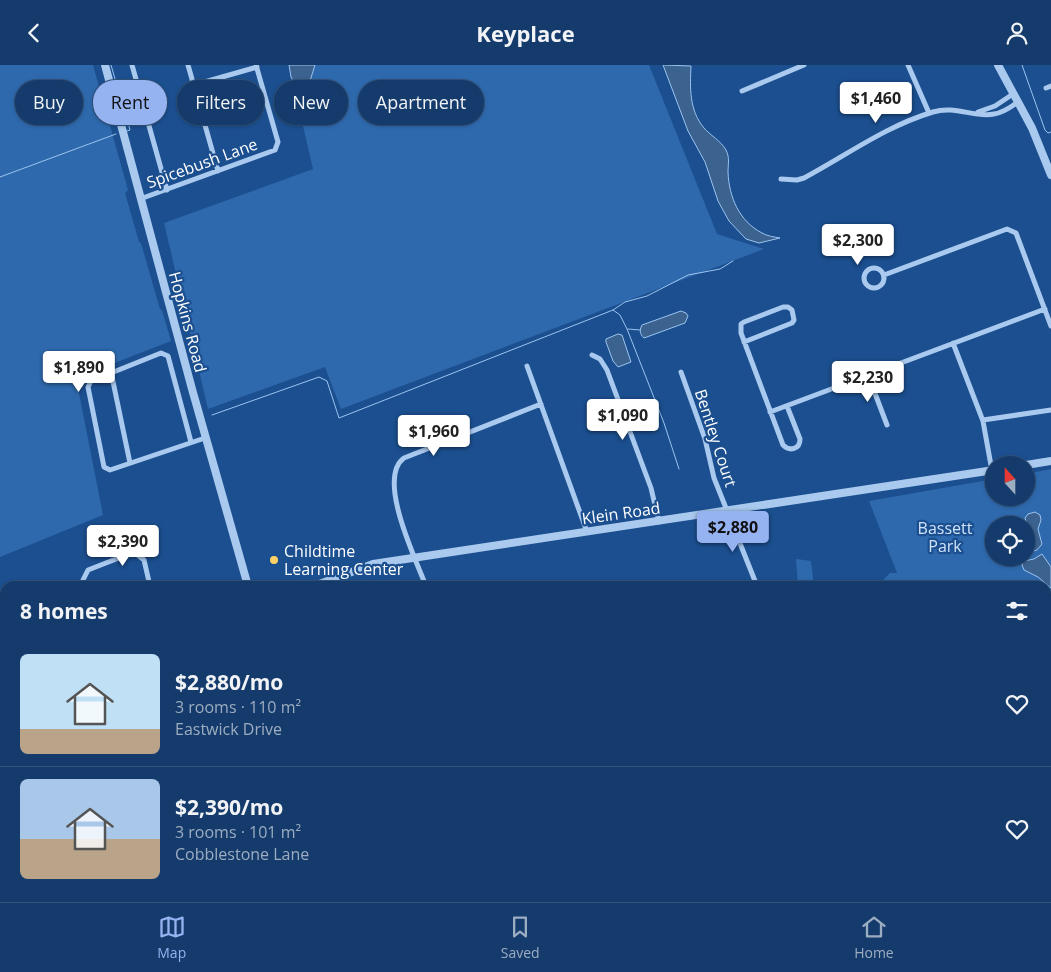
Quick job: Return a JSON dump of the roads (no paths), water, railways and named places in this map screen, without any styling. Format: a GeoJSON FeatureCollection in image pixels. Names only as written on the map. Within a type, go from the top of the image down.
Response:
{"type":"FeatureCollection","features":[{"type":"Feature","properties":{"kind":"street","name":"Hopkins Road"},"geometry":{"type":"LineString","coordinates":[[105,65],[140,199],[247,581]]}},
{"type":"Feature","properties":{"kind":"street"},"geometry":{"type":"LineString","coordinates":[[132,65],[168,189]]}},
{"type":"Feature","properties":{"kind":"street"},"geometry":{"type":"LineString","coordinates":[[188,65],[192,80]]}},
{"type":"Feature","properties":{"kind":"street"},"geometry":{"type":"LineString","coordinates":[[742,91],[804,65]]}},
{"type":"Feature","properties":{"kind":"street"},"geometry":{"type":"LineString","coordinates":[[908,65],[929,113]]}},
{"type":"Feature","properties":{"kind":"street"},"geometry":{"type":"LineString","coordinates":[[998,65],[1039,142],[1051,175]]}},
{"type":"Feature","properties":{"kind":"street","name":"Spicebush Lane"},"geometry":{"type":"LineString","coordinates":[[140,199],[275,150],[278,142],[257,66]]}},
{"type":"Feature","properties":{"kind":"street"},"geometry":{"type":"LineString","coordinates":[[211,80],[257,66]]}},
{"type":"Feature","properties":{"kind":"street"},"geometry":{"type":"LineString","coordinates":[[975,113],[995,105],[1014,94]]}},
{"type":"Feature","properties":{"kind":"street"},"geometry":{"type":"LineString","coordinates":[[781,179],[797,180],[804,178],[879,134],[929,113],[953,109],[989,115],[996,114],[1018,102]]}},
{"type":"Feature","properties":{"kind":"street"},"geometry":{"type":"LineString","coordinates":[[205,125],[218,171]]}},
{"type":"Feature","properties":{"kind":"street"},"geometry":{"type":"LineString","coordinates":[[884,275],[1008,229],[1016,233],[1051,326]]}},
{"type":"Feature","properties":{"kind":"street"},"geometry":{"type":"LineString","coordinates":[[870,269],[876,269],[884,275],[884,282],[880,287],[870,288],[865,283],[864,276],[870,269]]}},
{"type":"Feature","properties":{"kind":"street"},"geometry":{"type":"LineString","coordinates":[[744,342],[792,323],[794,320],[792,310],[788,307],[783,307],[744,322],[740,328],[744,342],[770,412],[786,449],[795,448],[800,443],[787,405]]}},
{"type":"Feature","properties":{"kind":"street"},"geometry":{"type":"LineString","coordinates":[[770,412],[1045,309]]}},
{"type":"Feature","properties":{"kind":"street"},"geometry":{"type":"LineString","coordinates":[[953,343],[983,419],[990,456]]}},
{"type":"Feature","properties":{"kind":"street"},"geometry":{"type":"LineString","coordinates":[[191,442],[168,356],[161,353],[91,381],[88,387],[104,467],[110,470],[206,438]]}},
{"type":"Feature","properties":{"kind":"street"},"geometry":{"type":"LineString","coordinates":[[592,355],[600,359],[607,370],[651,487],[659,522]]}},
{"type":"Feature","properties":{"kind":"street"},"geometry":{"type":"LineString","coordinates":[[527,365],[587,532]]}},
{"type":"Feature","properties":{"kind":"street","name":"Bentley Court"},"geometry":{"type":"LineString","coordinates":[[681,372],[705,439],[714,478],[755,581]]}},
{"type":"Feature","properties":{"kind":"street"},"geometry":{"type":"LineString","coordinates":[[111,373],[130,463]]}},
{"type":"Feature","properties":{"kind":"street"},"geometry":{"type":"LineString","coordinates":[[868,375],[887,425]]}},
{"type":"Feature","properties":{"kind":"street"},"geometry":{"type":"LineString","coordinates":[[424,581],[404,530],[396,501],[394,472],[398,463],[404,458],[541,403]]}},
{"type":"Feature","properties":{"kind":"street"},"geometry":{"type":"LineString","coordinates":[[983,419],[1051,410]]}},
{"type":"Feature","properties":{"kind":"street"},"geometry":{"type":"LineString","coordinates":[[1035,464],[1051,461]]}},
{"type":"Feature","properties":{"kind":"street","name":"Klein Road"},"geometry":{"type":"LineString","coordinates":[[327,581],[373,564],[727,512],[985,471]]}},
{"type":"Feature","properties":{"kind":"street"},"geometry":{"type":"LineString","coordinates":[[83,581],[88,569],[134,553],[144,560],[149,581]]}},
{"type":"Feature","properties":{"kind":"waterway"},"geometry":{"type":"LineString","coordinates":[[111,65],[130,130],[127,131]]}},
{"type":"Feature","properties":{"kind":"waterway"},"geometry":{"type":"LineString","coordinates":[[1022,65],[1045,130],[1048,133],[1051,132]]}},
{"type":"Feature","properties":{"kind":"waterway"},"geometry":{"type":"LineString","coordinates":[[0,177],[116,134]]}},
{"type":"Feature","properties":{"kind":"waterway"},"geometry":{"type":"LineString","coordinates":[[613,310],[625,302],[647,296],[688,275],[720,269],[733,261]]}},
{"type":"Feature","properties":{"kind":"waterway"},"geometry":{"type":"LineString","coordinates":[[212,415],[319,377],[327,381],[339,418],[613,310],[620,315],[627,329],[664,423],[679,469]]}},
{"type":"Feature","properties":{"kind":"waterway"},"geometry":{"type":"LineString","coordinates":[[628,329],[640,330]]}},
{"type":"Feature","properties":{"kind":"place","name":"Childtime Learning Center"},"geometry":{"type":"Point","coordinates":[274,560]}},
{"type":"Feature","properties":{"kind":"park label","name":"Bassett Park"},"geometry":{"type":"Point","coordinates":[945,537]}}]}
